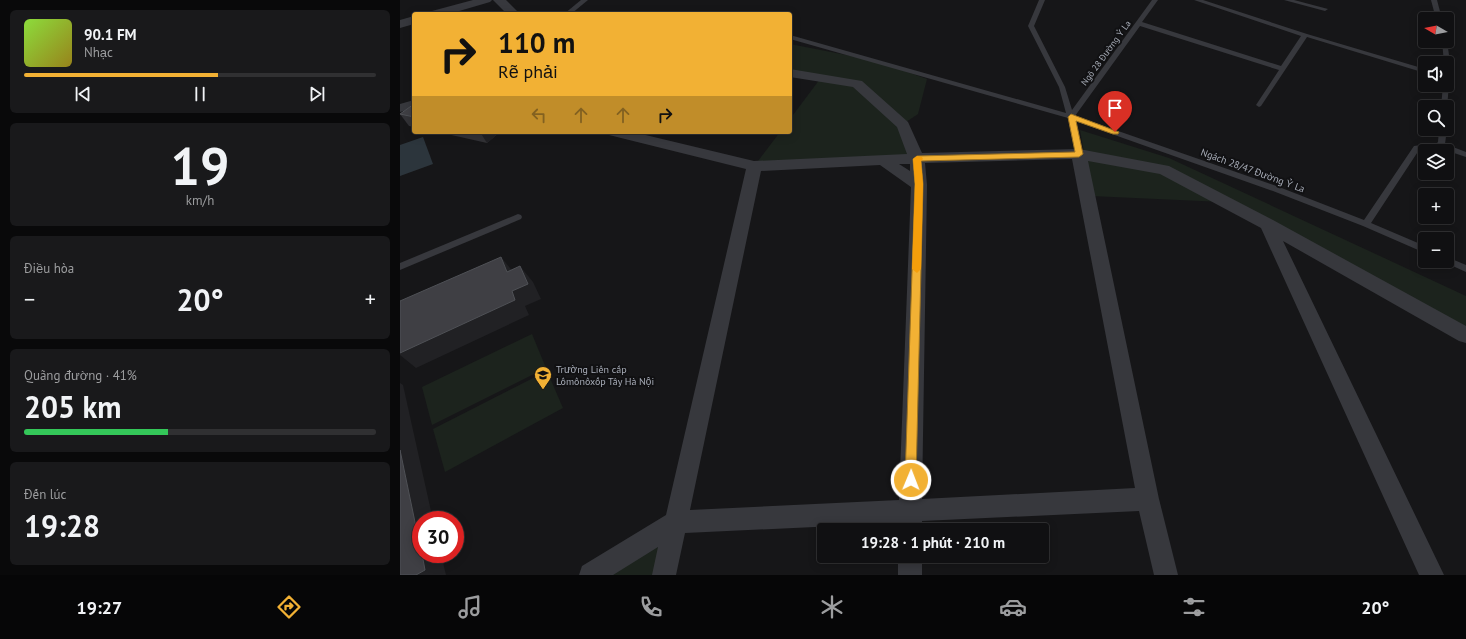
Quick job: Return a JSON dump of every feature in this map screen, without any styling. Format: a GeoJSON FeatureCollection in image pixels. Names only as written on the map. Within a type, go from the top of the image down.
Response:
{"type":"FeatureCollection","features":[{"type":"Feature","properties":{"kind":"street"},"geometry":{"type":"LineString","coordinates":[[443,12],[486,0]]}},
{"type":"Feature","properties":{"kind":"street"},"geometry":{"type":"LineString","coordinates":[[499,0],[512,12]]}},
{"type":"Feature","properties":{"kind":"street"},"geometry":{"type":"LineString","coordinates":[[400,24],[412,21]]}},
{"type":"Feature","properties":{"kind":"street"},"geometry":{"type":"LineString","coordinates":[[792,73],[857,84],[903,125],[917,159],[919,184],[910,520]]}},
{"type":"Feature","properties":{"kind":"street"},"geometry":{"type":"LineString","coordinates":[[400,108],[412,105]]}},
{"type":"Feature","properties":{"kind":"street"},"geometry":{"type":"LineString","coordinates":[[622,134],[754,166],[883,160],[1079,154],[1164,170],[1267,224],[1466,335]]}},
{"type":"Feature","properties":{"kind":"street"},"geometry":{"type":"LineString","coordinates":[[1079,154],[1148,499],[1166,575]]}},
{"type":"Feature","properties":{"kind":"street"},"geometry":{"type":"LineString","coordinates":[[883,160],[919,184]]}},
{"type":"Feature","properties":{"kind":"street"},"geometry":{"type":"LineString","coordinates":[[664,575],[754,166]]}},
{"type":"Feature","properties":{"kind":"street"},"geometry":{"type":"LineString","coordinates":[[1267,224],[1432,575]]}},
{"type":"Feature","properties":{"kind":"street"},"geometry":{"type":"LineString","coordinates":[[591,575],[676,522],[910,520],[1148,499]]}},
{"type":"Feature","properties":{"kind":"street"},"geometry":{"type":"LineString","coordinates":[[910,563],[910,575]]}},
{"type":"Feature","properties":{"kind":"lane"},"geometry":{"type":"LineString","coordinates":[[570,12],[585,0]]}},
{"type":"Feature","properties":{"kind":"lane"},"geometry":{"type":"LineString","coordinates":[[1042,0],[1031,26],[1062,87],[1071,117],[1079,154]]}},
{"type":"Feature","properties":{"kind":"lane","name":"Ngõ 28 Đường Ỷ La"},"geometry":{"type":"LineString","coordinates":[[1071,117],[1155,0]]}},
{"type":"Feature","properties":{"kind":"lane"},"geometry":{"type":"LineString","coordinates":[[1197,0],[1304,35],[1418,69]]}},
{"type":"Feature","properties":{"kind":"lane"},"geometry":{"type":"LineString","coordinates":[[1287,0],[1325,9]]}},
{"type":"Feature","properties":{"kind":"lane"},"geometry":{"type":"LineString","coordinates":[[1434,0],[1437,12]]}},
{"type":"Feature","properties":{"kind":"lane"},"geometry":{"type":"LineString","coordinates":[[1138,23],[1282,69]]}},
{"type":"Feature","properties":{"kind":"lane"},"geometry":{"type":"LineString","coordinates":[[1258,105],[1304,35]]}},
{"type":"Feature","properties":{"kind":"lane","name":"Ngách 28/47 Đường Ỷ La"},"geometry":{"type":"LineString","coordinates":[[792,38],[1071,117],[1276,189],[1366,224],[1418,247]]}},
{"type":"Feature","properties":{"kind":"lane"},"geometry":{"type":"LineString","coordinates":[[1366,224],[1418,148]]}},
{"type":"Feature","properties":{"kind":"lane"},"geometry":{"type":"LineString","coordinates":[[1454,151],[1466,155]]}},
{"type":"Feature","properties":{"kind":"lane"},"geometry":{"type":"LineString","coordinates":[[400,267],[518,217]]}},
{"type":"Feature","properties":{"kind":"lane"},"geometry":{"type":"LineString","coordinates":[[1454,263],[1466,269]]}},
{"type":"Feature","properties":{"kind":"shaded area"},"geometry":{"type":"Polygon","coordinates":[[[792,44],[877,61],[927,79],[918,114],[903,124],[857,84],[792,72],[792,44]]]}},
{"type":"Feature","properties":{"kind":"shaded area"},"geometry":{"type":"Polygon","coordinates":[[[820,79],[855,85],[901,126],[915,158],[755,165],[778,134],[792,134],[792,116],[820,79]]]}},
{"type":"Feature","properties":{"kind":"shaded area"},"geometry":{"type":"Polygon","coordinates":[[[1080,130],[1169,158],[1466,296],[1466,328],[1165,170],[1084,152],[1080,130]]]}},
{"type":"Feature","properties":{"kind":"shaded area"},"geometry":{"type":"Polygon","coordinates":[[[423,137],[433,164],[400,176],[400,145],[423,137]]]}},
{"type":"Feature","properties":{"kind":"shaded area"},"geometry":{"type":"Polygon","coordinates":[[[1082,156],[1164,171],[1223,202],[1091,196],[1082,156]]]}},
{"type":"Feature","properties":{"kind":"shaded area"},"geometry":{"type":"Polygon","coordinates":[[[532,334],[546,368],[432,425],[422,387],[532,334]]]}},
{"type":"Feature","properties":{"kind":"shaded area"},"geometry":{"type":"Polygon","coordinates":[[[547,371],[563,408],[445,472],[433,429],[547,371]]]}},
{"type":"Feature","properties":{"kind":"shaded area"},"geometry":{"type":"Polygon","coordinates":[[[673,526],[662,575],[595,575],[673,526]]]}},
{"type":"Feature","properties":{"kind":"building"},"geometry":{"type":"Polygon","coordinates":[[[412,105],[412,117],[400,114],[412,105]]]}},
{"type":"Feature","properties":{"kind":"building"},"geometry":{"type":"Polygon","coordinates":[[[501,257],[507,272],[520,266],[528,284],[512,291],[515,300],[400,353],[400,301],[501,257]]]}},
{"type":"Feature","properties":{"kind":"building"},"geometry":{"type":"Polygon","coordinates":[[[400,450],[413,511],[412,563],[424,563],[425,570],[416,575],[400,575],[400,450]]]}},
{"type":"Feature","properties":{"kind":"slow traffic"},"geometry":{"type":"LineString","coordinates":[[917,269],[919,184],[917,159],[920,159]]}},
{"type":"Feature","properties":{"kind":"place","name":"Trường Liên cấp Lômônôxốp Tây Hà Nội"},"geometry":{"type":"Point","coordinates":[543,390]}},
{"type":"Feature","properties":{"kind":"route"},"geometry":{"type":"LineString","coordinates":[[911,480],[919,184],[917,159],[1079,154],[1071,117],[1115,132]]}}]}
